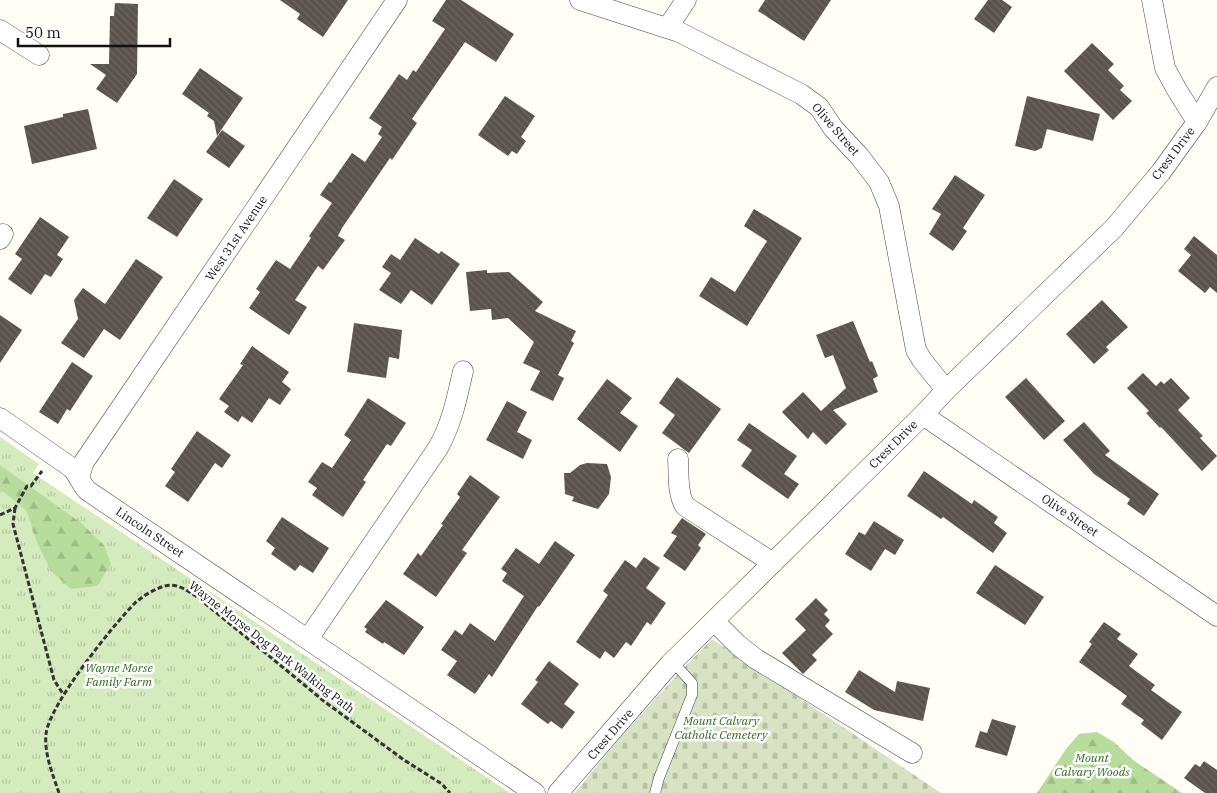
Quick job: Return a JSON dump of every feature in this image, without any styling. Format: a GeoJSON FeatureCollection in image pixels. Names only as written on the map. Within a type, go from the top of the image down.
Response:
{"type":"FeatureCollection","features":[{"type":"Feature","properties":{"kind":"street","name":"West 31st Avenue"},"geometry":{"type":"LineString","coordinates":[[79,477],[84,462],[397,0]]}},
{"type":"Feature","properties":{"kind":"street","name":"Olive Street"},"geometry":{"type":"LineString","coordinates":[[580,0],[668,27],[813,101],[819,107],[833,128],[860,157],[879,182],[889,206],[916,350],[946,390]]}},
{"type":"Feature","properties":{"kind":"street"},"geometry":{"type":"LineString","coordinates":[[668,27],[686,0]]}},
{"type":"Feature","properties":{"kind":"street"},"geometry":{"type":"LineString","coordinates":[[1152,0],[1165,68],[1197,122]]}},
{"type":"Feature","properties":{"kind":"street"},"geometry":{"type":"LineString","coordinates":[[0,30],[38,55]]}},
{"type":"Feature","properties":{"kind":"street","name":"Crest Drive"},"geometry":{"type":"LineString","coordinates":[[558,793],[673,662],[946,390],[1114,228],[1160,172],[1197,122],[1217,87]]}},
{"type":"Feature","properties":{"kind":"street"},"geometry":{"type":"LineString","coordinates":[[308,639],[448,431],[463,371]]}},
{"type":"Feature","properties":{"kind":"street","name":"Olive Street"},"geometry":{"type":"LineString","coordinates":[[923,415],[1217,616]]}},
{"type":"Feature","properties":{"kind":"street","name":"Lincoln Street"},"geometry":{"type":"LineString","coordinates":[[0,418],[72,468],[88,491],[535,793]]}},
{"type":"Feature","properties":{"kind":"street"},"geometry":{"type":"LineString","coordinates":[[678,459],[679,485],[682,501],[686,506],[773,563]]}},
{"type":"Feature","properties":{"kind":"street"},"geometry":{"type":"LineString","coordinates":[[714,621],[738,645],[756,659],[912,752]]}},
{"type":"Feature","properties":{"kind":"lane"},"geometry":{"type":"LineString","coordinates":[[655,793],[659,778],[692,695],[692,683],[673,662]]}},
{"type":"Feature","properties":{"kind":"path"},"geometry":{"type":"LineString","coordinates":[[53,454],[31,486],[25,488],[15,508],[13,524],[54,680],[63,694]]}},
{"type":"Feature","properties":{"kind":"path"},"geometry":{"type":"LineString","coordinates":[[0,514],[15,508]]}},
{"type":"Feature","properties":{"kind":"path","name":"Wayne Morse Dog Park Walking Path"},"geometry":{"type":"LineString","coordinates":[[59,793],[47,753],[46,734],[48,724],[63,694],[118,621],[136,602],[154,590],[164,586],[176,585],[196,596],[324,702],[404,760],[442,784],[450,793]]}},
{"type":"Feature","properties":{"kind":"green space","name":"Wayne Morse Family Farm"},"geometry":{"type":"Polygon","coordinates":[[[0,437],[39,464],[33,473],[510,793],[0,793],[0,437]]]}},
{"type":"Feature","properties":{"kind":"green space"},"geometry":{"type":"Polygon","coordinates":[[[0,465],[81,523],[104,545],[111,564],[97,586],[71,589],[51,571],[38,545],[27,512],[17,502],[2,491],[0,492],[0,465]]]}},
{"type":"Feature","properties":{"kind":"green space","name":"Mount Calvary Catholic Cemetery"},"geometry":{"type":"Polygon","coordinates":[[[712,639],[941,793],[575,793],[641,714],[712,639]]]}},
{"type":"Feature","properties":{"kind":"green space","name":"Mount Calvary Woods"},"geometry":{"type":"Polygon","coordinates":[[[1097,732],[1114,742],[1133,760],[1182,793],[1037,793],[1066,749],[1079,734],[1097,732]]]}},
{"type":"Feature","properties":{"kind":"building"},"geometry":{"type":"Polygon","coordinates":[[[280,0],[348,0],[323,37],[297,19],[300,14],[280,0]]]}},
{"type":"Feature","properties":{"kind":"building"},"geometry":{"type":"Polygon","coordinates":[[[446,0],[461,0],[514,34],[496,62],[465,42],[412,119],[417,123],[392,160],[390,158],[342,228],[338,236],[345,240],[323,270],[318,266],[295,300],[307,307],[289,335],[249,308],[260,292],[256,289],[276,260],[290,269],[311,238],[309,236],[332,203],[320,195],[329,182],[331,183],[352,153],[365,162],[382,137],[378,134],[382,127],[369,118],[399,74],[407,80],[413,70],[416,72],[445,29],[432,21],[446,0]]]}},
{"type":"Feature","properties":{"kind":"building"},"geometry":{"type":"Polygon","coordinates":[[[765,0],[831,0],[804,41],[758,11],[765,0]]]}},
{"type":"Feature","properties":{"kind":"building"},"geometry":{"type":"Polygon","coordinates":[[[988,0],[1002,0],[1012,7],[994,33],[974,19],[988,0]]]}},
{"type":"Feature","properties":{"kind":"building"},"geometry":{"type":"Polygon","coordinates":[[[115,3],[138,4],[137,74],[117,103],[96,89],[106,75],[90,64],[109,64],[110,16],[114,16],[115,3]]]}},
{"type":"Feature","properties":{"kind":"building"},"geometry":{"type":"Polygon","coordinates":[[[1092,43],[1114,64],[1108,70],[1124,86],[1120,90],[1132,101],[1113,120],[1064,71],[1092,43]]]}},
{"type":"Feature","properties":{"kind":"building"},"geometry":{"type":"Polygon","coordinates":[[[200,68],[243,98],[217,136],[214,121],[207,116],[209,113],[182,94],[200,68]]]}},
{"type":"Feature","properties":{"kind":"building"},"geometry":{"type":"Polygon","coordinates":[[[505,96],[535,116],[521,137],[526,141],[517,154],[512,151],[508,156],[478,135],[505,96]]]}},
{"type":"Feature","properties":{"kind":"building"},"geometry":{"type":"Polygon","coordinates":[[[1027,96],[1100,114],[1093,141],[1047,129],[1042,148],[1035,151],[1015,146],[1027,96]]]}},
{"type":"Feature","properties":{"kind":"building"},"geometry":{"type":"Polygon","coordinates":[[[88,109],[97,149],[32,164],[24,126],[63,117],[63,114],[88,109]]]}},
{"type":"Feature","properties":{"kind":"building"},"geometry":{"type":"Polygon","coordinates":[[[222,130],[245,146],[229,168],[206,152],[222,130]]]}},
{"type":"Feature","properties":{"kind":"building"},"geometry":{"type":"Polygon","coordinates":[[[955,175],[985,195],[963,228],[967,231],[953,251],[929,234],[941,214],[932,209],[955,175]]]}},
{"type":"Feature","properties":{"kind":"building"},"geometry":{"type":"Polygon","coordinates":[[[174,179],[203,199],[177,237],[147,218],[174,179]]]}},
{"type":"Feature","properties":{"kind":"building"},"geometry":{"type":"Polygon","coordinates":[[[754,209],[802,238],[747,326],[699,296],[711,277],[735,292],[767,241],[744,226],[754,209]]]}},
{"type":"Feature","properties":{"kind":"building"},"geometry":{"type":"Polygon","coordinates":[[[40,217],[69,237],[57,255],[63,259],[51,277],[45,274],[31,295],[8,279],[22,259],[15,254],[40,217]]]}},
{"type":"Feature","properties":{"kind":"building"},"geometry":{"type":"Polygon","coordinates":[[[1194,236],[1217,255],[1217,293],[1210,287],[1205,293],[1178,271],[1191,255],[1184,249],[1194,236]]]}},
{"type":"Feature","properties":{"kind":"building"},"geometry":{"type":"Polygon","coordinates":[[[415,238],[439,254],[441,251],[460,264],[432,305],[411,290],[401,304],[379,290],[391,273],[382,267],[391,254],[400,260],[415,238]]]}},
{"type":"Feature","properties":{"kind":"building"},"geometry":{"type":"Polygon","coordinates":[[[136,259],[163,277],[120,340],[104,329],[84,358],[61,343],[78,319],[74,300],[83,288],[105,304],[136,259]]]}},
{"type":"Feature","properties":{"kind":"building"},"geometry":{"type":"Polygon","coordinates":[[[487,270],[487,273],[509,272],[543,302],[535,311],[576,331],[571,341],[574,343],[558,375],[564,378],[553,401],[530,390],[540,371],[523,363],[534,342],[508,318],[492,320],[491,309],[470,311],[466,272],[487,270]]]}},
{"type":"Feature","properties":{"kind":"building"},"geometry":{"type":"Polygon","coordinates":[[[1102,300],[1128,327],[1106,347],[1109,350],[1094,364],[1066,334],[1102,300]]]}},
{"type":"Feature","properties":{"kind":"building"},"geometry":{"type":"Polygon","coordinates":[[[0,315],[22,330],[0,363],[0,315]]]}},
{"type":"Feature","properties":{"kind":"building"},"geometry":{"type":"Polygon","coordinates":[[[853,321],[878,376],[873,379],[878,392],[833,410],[847,424],[826,445],[813,432],[808,439],[782,412],[803,392],[821,411],[846,388],[833,355],[825,358],[816,335],[853,321]]]}},
{"type":"Feature","properties":{"kind":"building"},"geometry":{"type":"Polygon","coordinates":[[[354,323],[402,330],[399,359],[389,357],[386,378],[347,372],[354,323]]]}},
{"type":"Feature","properties":{"kind":"building"},"geometry":{"type":"Polygon","coordinates":[[[252,346],[289,372],[282,382],[291,389],[280,405],[269,398],[252,423],[242,416],[238,422],[224,412],[229,406],[219,399],[243,365],[240,364],[252,346]]]}},
{"type":"Feature","properties":{"kind":"building"},"geometry":{"type":"Polygon","coordinates":[[[72,362],[93,376],[70,411],[67,409],[58,424],[39,412],[72,362]]]}},
{"type":"Feature","properties":{"kind":"building"},"geometry":{"type":"Polygon","coordinates":[[[1143,373],[1156,386],[1161,381],[1164,384],[1171,378],[1190,398],[1178,410],[1203,436],[1200,438],[1217,456],[1202,471],[1146,413],[1149,411],[1127,388],[1143,373]]]}},
{"type":"Feature","properties":{"kind":"building"},"geometry":{"type":"Polygon","coordinates":[[[677,377],[721,409],[689,453],[662,433],[675,415],[659,403],[677,377]]]}},
{"type":"Feature","properties":{"kind":"building"},"geometry":{"type":"Polygon","coordinates":[[[1026,378],[1065,421],[1044,440],[1005,397],[1026,378]]]}},
{"type":"Feature","properties":{"kind":"building"},"geometry":{"type":"Polygon","coordinates":[[[607,379],[632,398],[620,413],[638,426],[620,452],[577,419],[607,379]]]}},
{"type":"Feature","properties":{"kind":"building"},"geometry":{"type":"Polygon","coordinates":[[[368,398],[406,423],[391,446],[387,444],[363,480],[366,482],[343,517],[312,495],[317,488],[308,482],[322,462],[332,468],[351,440],[344,435],[368,398]]]}},
{"type":"Feature","properties":{"kind":"building"},"geometry":{"type":"Polygon","coordinates":[[[507,401],[527,412],[517,432],[532,440],[523,459],[486,440],[507,401]]]}},
{"type":"Feature","properties":{"kind":"building"},"geometry":{"type":"Polygon","coordinates":[[[1084,422],[1110,451],[1105,455],[1159,494],[1144,516],[1127,504],[1130,499],[1094,474],[1063,440],[1084,422]]]}},
{"type":"Feature","properties":{"kind":"building"},"geometry":{"type":"Polygon","coordinates":[[[749,423],[797,456],[784,474],[799,484],[788,499],[741,466],[752,450],[737,440],[749,423]]]}},
{"type":"Feature","properties":{"kind":"building"},"geometry":{"type":"Polygon","coordinates":[[[197,431],[231,455],[222,468],[215,463],[188,502],[165,486],[175,472],[171,469],[197,431]]]}},
{"type":"Feature","properties":{"kind":"building"},"geometry":{"type":"Polygon","coordinates":[[[587,463],[607,464],[611,477],[609,494],[598,509],[572,501],[574,497],[565,494],[564,473],[570,473],[580,465],[587,463]]]}},
{"type":"Feature","properties":{"kind":"building"},"geometry":{"type":"Polygon","coordinates":[[[924,471],[972,504],[974,500],[998,517],[994,523],[1007,533],[993,553],[943,517],[941,519],[907,496],[924,471]]]}},
{"type":"Feature","properties":{"kind":"building"},"geometry":{"type":"Polygon","coordinates":[[[470,475],[500,497],[462,550],[467,553],[436,597],[403,574],[418,553],[421,556],[443,525],[441,524],[460,497],[457,494],[470,475]]]}},
{"type":"Feature","properties":{"kind":"building"},"geometry":{"type":"Polygon","coordinates":[[[282,517],[329,548],[313,573],[300,565],[295,571],[271,554],[275,548],[266,541],[282,517]]]}},
{"type":"Feature","properties":{"kind":"building"},"geometry":{"type":"Polygon","coordinates":[[[682,518],[706,534],[698,545],[701,548],[685,571],[663,556],[677,536],[671,533],[682,518]]]}},
{"type":"Feature","properties":{"kind":"building"},"geometry":{"type":"Polygon","coordinates":[[[874,521],[904,540],[895,555],[885,549],[871,571],[845,554],[859,532],[865,535],[874,521]]]}},
{"type":"Feature","properties":{"kind":"building"},"geometry":{"type":"Polygon","coordinates":[[[555,541],[575,555],[538,606],[492,677],[489,674],[475,694],[447,675],[457,661],[441,650],[455,630],[462,635],[470,623],[495,641],[524,596],[502,581],[507,573],[501,569],[516,548],[539,564],[555,541]]]}},
{"type":"Feature","properties":{"kind":"building"},"geometry":{"type":"Polygon","coordinates":[[[644,557],[660,568],[646,588],[666,603],[651,625],[647,622],[631,646],[626,642],[614,658],[605,651],[600,659],[576,642],[608,595],[603,591],[625,560],[636,568],[644,557]]]}},
{"type":"Feature","properties":{"kind":"building"},"geometry":{"type":"Polygon","coordinates":[[[995,565],[1044,597],[1025,625],[976,593],[995,565]]]}},
{"type":"Feature","properties":{"kind":"building"},"geometry":{"type":"Polygon","coordinates":[[[816,598],[828,610],[824,614],[830,620],[825,626],[833,634],[812,655],[817,660],[803,674],[782,653],[806,630],[795,619],[816,598]]]}},
{"type":"Feature","properties":{"kind":"building"},"geometry":{"type":"Polygon","coordinates":[[[386,600],[424,627],[404,655],[365,632],[367,629],[364,627],[386,600]]]}},
{"type":"Feature","properties":{"kind":"building"},"geometry":{"type":"Polygon","coordinates":[[[1104,622],[1121,634],[1117,639],[1138,654],[1129,666],[1155,685],[1151,690],[1182,712],[1162,740],[1141,724],[1144,720],[1121,704],[1127,696],[1079,662],[1092,644],[1089,642],[1104,622]]]}},
{"type":"Feature","properties":{"kind":"building"},"geometry":{"type":"Polygon","coordinates":[[[549,661],[579,684],[564,704],[575,712],[562,729],[551,721],[548,724],[521,704],[538,682],[535,680],[549,661]]]}},
{"type":"Feature","properties":{"kind":"building"},"geometry":{"type":"Polygon","coordinates":[[[859,670],[895,692],[897,681],[930,688],[923,721],[874,710],[845,692],[859,670]]]}},
{"type":"Feature","properties":{"kind":"building"},"geometry":{"type":"Polygon","coordinates":[[[992,719],[1016,726],[1007,756],[975,747],[980,731],[987,733],[992,719]]]}},
{"type":"Feature","properties":{"kind":"building"},"geometry":{"type":"Polygon","coordinates":[[[1204,761],[1217,770],[1217,793],[1205,793],[1184,778],[1195,764],[1200,767],[1204,761]]]}}]}
